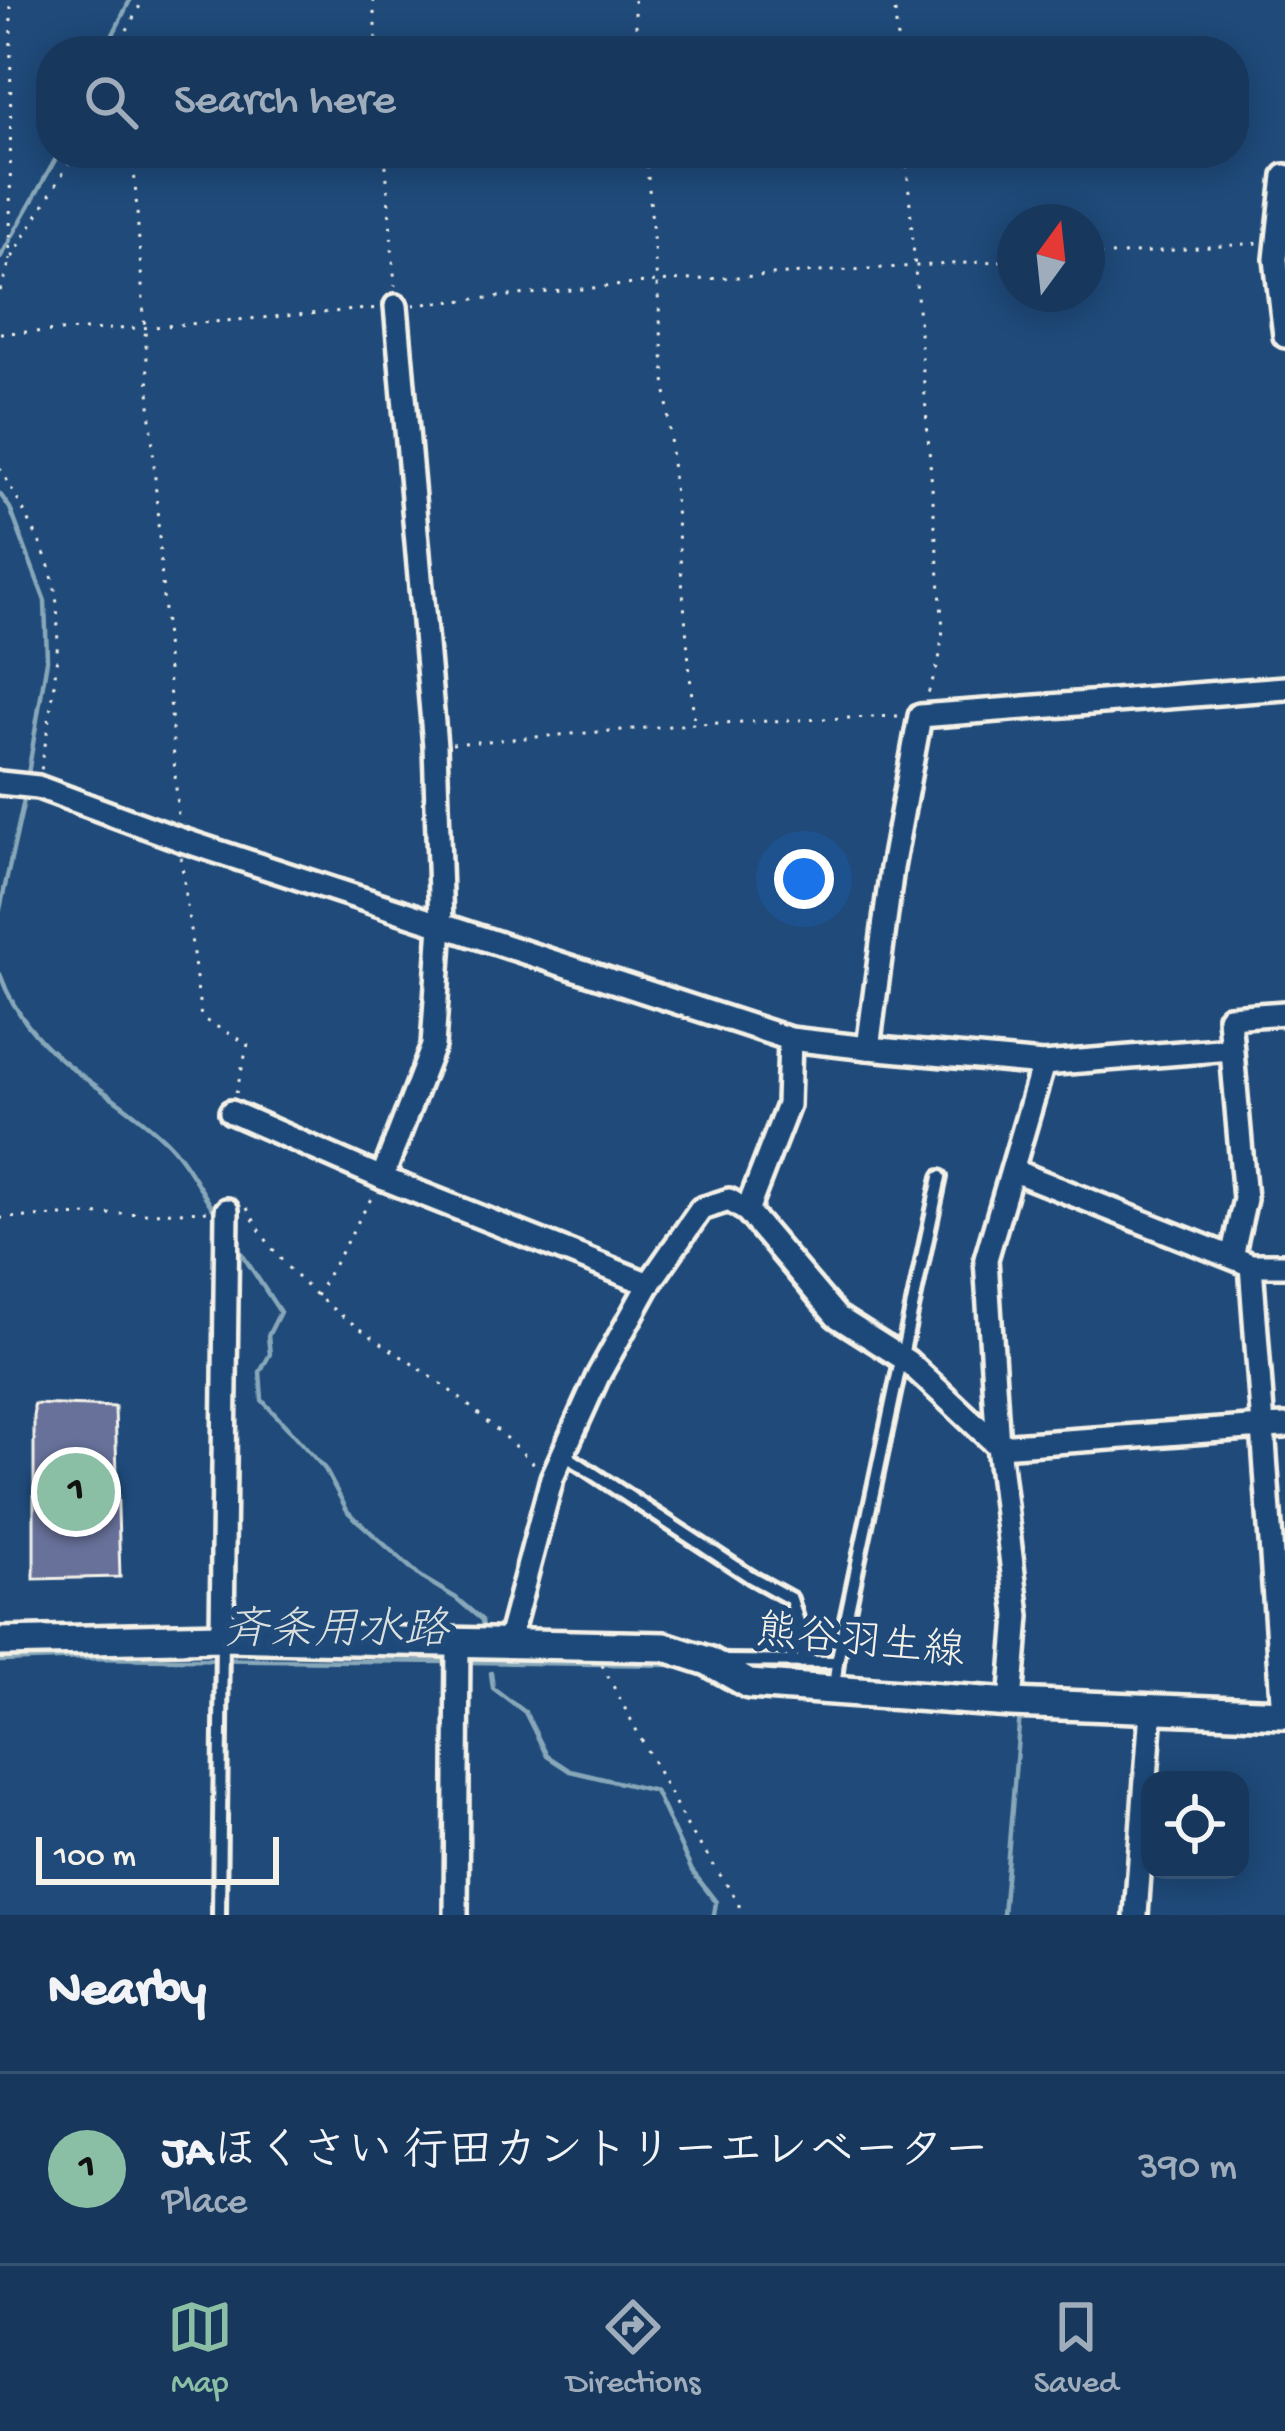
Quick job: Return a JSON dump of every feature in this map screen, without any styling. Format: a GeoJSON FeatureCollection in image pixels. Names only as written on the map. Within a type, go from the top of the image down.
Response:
{"type":"FeatureCollection","features":[{"type":"Feature","properties":{"kind":"main road","name":"熊谷羽生線"},"geometry":{"type":"LineString","coordinates":[[0,1642],[222,1641],[458,1652],[508,1643],[665,1647],[708,1661],[749,1684],[836,1675],[1151,1710],[1283,1706]]}},
{"type":"Feature","properties":{"kind":"street"},"geometry":{"type":"LineString","coordinates":[[1285,176],[1276,242],[1285,336]]}},
{"type":"Feature","properties":{"kind":"street"},"geometry":{"type":"LineString","coordinates":[[382,1178],[434,1046],[441,924],[434,746],[396,306]]}},
{"type":"Feature","properties":{"kind":"street"},"geometry":{"type":"LineString","coordinates":[[868,1048],[892,868],[920,716],[1285,688]]}},
{"type":"Feature","properties":{"kind":"street"},"geometry":{"type":"LineString","coordinates":[[0,783],[38,787],[179,839],[790,1039],[1043,1064],[1231,1049]]}},
{"type":"Feature","properties":{"kind":"street"},"geometry":{"type":"LineString","coordinates":[[1283,1706],[1274,1426],[1242,1261],[1245,1198],[1229,1016],[1285,1013]]}},
{"type":"Feature","properties":{"kind":"street"},"geometry":{"type":"LineString","coordinates":[[747,1211],[788,1105],[790,1039]]}},
{"type":"Feature","properties":{"kind":"street"},"geometry":{"type":"LineString","coordinates":[[1011,1692],[1018,1616],[998,1446],[986,1259],[1043,1064]]}},
{"type":"Feature","properties":{"kind":"street"},"geometry":{"type":"LineString","coordinates":[[231,1112],[649,1284]]}},
{"type":"Feature","properties":{"kind":"street"},"geometry":{"type":"LineString","coordinates":[[1013,1171],[1242,1261],[1285,1265]]}},
{"type":"Feature","properties":{"kind":"street"},"geometry":{"type":"LineString","coordinates":[[508,1643],[552,1478],[598,1376],[649,1284],[701,1209],[729,1200],[747,1211],[836,1316],[903,1358],[998,1446],[1274,1426]]}},
{"type":"Feature","properties":{"kind":"street"},"geometry":{"type":"LineString","coordinates":[[222,1641],[227,1224]]}},
{"type":"Feature","properties":{"kind":"street"},"geometry":{"type":"LineString","coordinates":[[456,1914],[458,1652]]}},
{"type":"Feature","properties":{"kind":"street"},"geometry":{"type":"LineString","coordinates":[[1136,1915],[1151,1710]]}},
{"type":"Feature","properties":{"kind":"lane"},"geometry":{"type":"LineString","coordinates":[[708,1661],[802,1660],[836,1675],[940,1177]]}},
{"type":"Feature","properties":{"kind":"lane"},"geometry":{"type":"LineString","coordinates":[[562,1453],[791,1599],[802,1635],[802,1660]]}},
{"type":"Feature","properties":{"kind":"lane"},"geometry":{"type":"LineString","coordinates":[[219,1915],[222,1641]]}},
{"type":"Feature","properties":{"kind":"path"},"geometry":{"type":"LineString","coordinates":[[10,0],[10,261]]}},
{"type":"Feature","properties":{"kind":"path"},"geometry":{"type":"LineString","coordinates":[[125,36],[142,0]]}},
{"type":"Feature","properties":{"kind":"path"},"geometry":{"type":"LineString","coordinates":[[374,0],[376,36]]}},
{"type":"Feature","properties":{"kind":"path"},"geometry":{"type":"LineString","coordinates":[[634,0],[637,36]]}},
{"type":"Feature","properties":{"kind":"path"},"geometry":{"type":"LineString","coordinates":[[894,0],[897,36]]}},
{"type":"Feature","properties":{"kind":"path"},"geometry":{"type":"LineString","coordinates":[[126,32],[126,36]]}},
{"type":"Feature","properties":{"kind":"path"},"geometry":{"type":"LineString","coordinates":[[0,291],[10,261],[66,168]]}},
{"type":"Feature","properties":{"kind":"path"},"geometry":{"type":"LineString","coordinates":[[134,168],[179,839],[201,1018],[248,1044],[231,1112]]}},
{"type":"Feature","properties":{"kind":"path"},"geometry":{"type":"LineString","coordinates":[[386,168],[396,306]]}},
{"type":"Feature","properties":{"kind":"path"},"geometry":{"type":"LineString","coordinates":[[647,168],[694,724]]}},
{"type":"Feature","properties":{"kind":"path"},"geometry":{"type":"LineString","coordinates":[[434,746],[694,724],[920,716],[939,661],[943,629],[907,168]]}},
{"type":"Feature","properties":{"kind":"path"},"geometry":{"type":"LineString","coordinates":[[1105,256],[1276,242]]}},
{"type":"Feature","properties":{"kind":"path"},"geometry":{"type":"LineString","coordinates":[[0,333],[142,328],[656,282],[997,261]]}},
{"type":"Feature","properties":{"kind":"path"},"geometry":{"type":"LineString","coordinates":[[0,468],[41,547],[57,602],[55,683],[38,787]]}},
{"type":"Feature","properties":{"kind":"path"},"geometry":{"type":"LineString","coordinates":[[316,1298],[382,1178]]}},
{"type":"Feature","properties":{"kind":"path"},"geometry":{"type":"LineString","coordinates":[[0,1218],[227,1224],[244,1201],[268,1247],[316,1298],[442,1384],[552,1478]]}},
{"type":"Feature","properties":{"kind":"path"},"geometry":{"type":"LineString","coordinates":[[602,1669],[686,1824],[739,1903],[739,1915]]}},
{"type":"Feature","properties":{"kind":"building"},"geometry":{"type":"Polygon","coordinates":[[[34,1404],[115,1407],[120,1577],[34,1579],[34,1404]]]}},
{"type":"Feature","properties":{"kind":"waterway"},"geometry":{"type":"LineString","coordinates":[[112,36],[130,0]]}},
{"type":"Feature","properties":{"kind":"waterway"},"geometry":{"type":"LineString","coordinates":[[0,258],[51,168]]}},
{"type":"Feature","properties":{"kind":"waterway"},"geometry":{"type":"LineString","coordinates":[[0,494],[10,508],[45,601],[47,660],[27,780]]}},
{"type":"Feature","properties":{"kind":"waterway"},"geometry":{"type":"LineString","coordinates":[[0,909],[26,791]]}},
{"type":"Feature","properties":{"kind":"waterway"},"geometry":{"type":"LineString","coordinates":[[0,974],[30,1027],[70,1067],[171,1146],[217,1215]]}},
{"type":"Feature","properties":{"kind":"waterway"},"geometry":{"type":"LineString","coordinates":[[236,1245],[280,1312],[268,1336],[270,1354],[260,1372],[262,1400],[325,1469],[348,1512],[421,1577],[482,1620],[483,1630]]}},
{"type":"Feature","properties":{"kind":"waterway","name":"斉条用水路"},"geometry":{"type":"LineString","coordinates":[[0,1661],[450,1662]]}},
{"type":"Feature","properties":{"kind":"waterway","name":"斉条用水路"},"geometry":{"type":"LineString","coordinates":[[468,1662],[673,1665]]}},
{"type":"Feature","properties":{"kind":"waterway"},"geometry":{"type":"LineString","coordinates":[[491,1673],[493,1688],[525,1712],[547,1756],[570,1771],[655,1791],[692,1871],[716,1902],[714,1915]]}},
{"type":"Feature","properties":{"kind":"waterway","name":"斉条用水路"},"geometry":{"type":"LineString","coordinates":[[808,1675],[1006,1689]]}},
{"type":"Feature","properties":{"kind":"waterway","name":"斉条用水路"},"geometry":{"type":"LineString","coordinates":[[1018,1689],[1192,1697]]}},
{"type":"Feature","properties":{"kind":"waterway"},"geometry":{"type":"LineString","coordinates":[[1003,1915],[1020,1713]]}},
{"type":"Feature","properties":{"kind":"place","name":"JAほくさい 行田カントリーエレベーター"},"geometry":{"type":"Point","coordinates":[76,1492]}}]}
